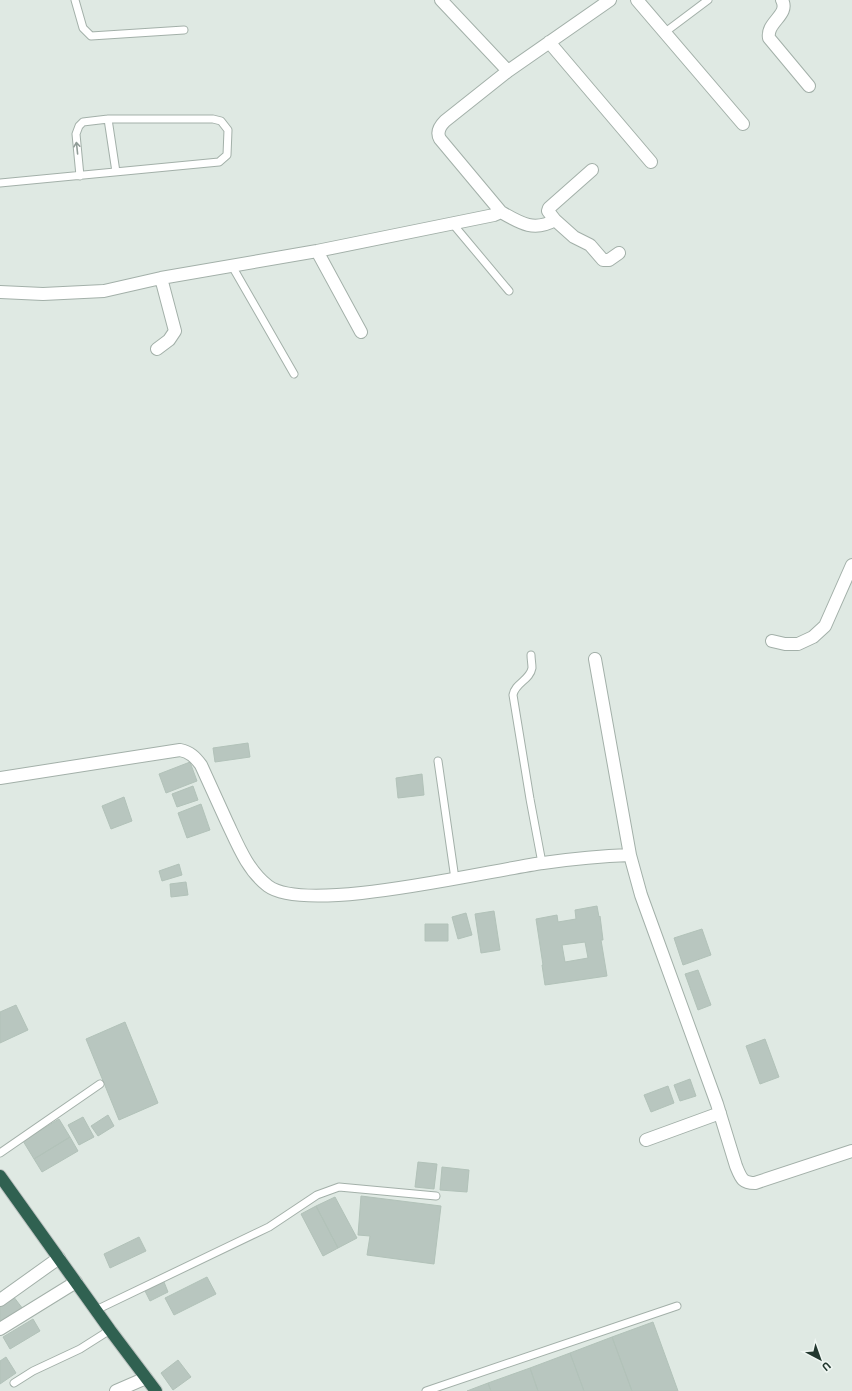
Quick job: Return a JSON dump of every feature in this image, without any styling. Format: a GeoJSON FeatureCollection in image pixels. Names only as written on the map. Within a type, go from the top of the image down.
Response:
{"type":"FeatureCollection","features":[{"type":"Feature","properties":{"kind":"highway"},"geometry":{"type":"LineString","coordinates":[[0,1176],[110,1330],[156,1391]]}},
{"type":"Feature","properties":{"kind":"street"},"geometry":{"type":"LineString","coordinates":[[441,0],[508,71]]}},
{"type":"Feature","properties":{"kind":"street"},"geometry":{"type":"LineString","coordinates":[[555,220],[546,226],[536,227],[514,220],[501,212],[440,139],[438,131],[445,120],[508,71],[610,0]]}},
{"type":"Feature","properties":{"kind":"street"},"geometry":{"type":"LineString","coordinates":[[637,0],[743,124]]}},
{"type":"Feature","properties":{"kind":"street"},"geometry":{"type":"LineString","coordinates":[[782,0],[784,10],[770,28],[768,33],[769,38],[809,86]]}},
{"type":"Feature","properties":{"kind":"street"},"geometry":{"type":"LineString","coordinates":[[549,42],[651,162]]}},
{"type":"Feature","properties":{"kind":"street"},"geometry":{"type":"LineString","coordinates":[[592,170],[548,209],[549,213],[574,237],[590,245],[603,260],[609,260],[619,253]]}},
{"type":"Feature","properties":{"kind":"street"},"geometry":{"type":"LineString","coordinates":[[0,292],[43,294],[104,291],[161,278],[318,251],[494,215],[501,212]]}},
{"type":"Feature","properties":{"kind":"street"},"geometry":{"type":"LineString","coordinates":[[318,251],[361,332]]}},
{"type":"Feature","properties":{"kind":"street"},"geometry":{"type":"LineString","coordinates":[[157,349],[169,340],[175,331],[161,278]]}},
{"type":"Feature","properties":{"kind":"street"},"geometry":{"type":"LineString","coordinates":[[772,641],[785,644],[798,644],[813,637],[825,626],[852,565]]}},
{"type":"Feature","properties":{"kind":"street"},"geometry":{"type":"LineString","coordinates":[[595,660],[630,855],[641,895],[720,1113],[740,1176],[748,1183],[755,1183],[852,1151]]}},
{"type":"Feature","properties":{"kind":"street"},"geometry":{"type":"LineString","coordinates":[[0,778],[180,750],[187,751],[197,759],[201,765],[240,851],[251,868],[269,887],[281,893],[305,896],[365,893],[542,863],[630,855]]}},
{"type":"Feature","properties":{"kind":"street"},"geometry":{"type":"LineString","coordinates":[[646,1140],[720,1113]]}},
{"type":"Feature","properties":{"kind":"street"},"geometry":{"type":"LineString","coordinates":[[0,1300],[59,1258]]}},
{"type":"Feature","properties":{"kind":"street"},"geometry":{"type":"LineString","coordinates":[[0,1329],[76,1282]]}},
{"type":"Feature","properties":{"kind":"street"},"geometry":{"type":"LineString","coordinates":[[116,1391],[146,1378]]}},
{"type":"Feature","properties":{"kind":"lane"},"geometry":{"type":"LineString","coordinates":[[75,0],[83,28],[91,36],[184,30]]}},
{"type":"Feature","properties":{"kind":"lane"},"geometry":{"type":"LineString","coordinates":[[664,33],[708,0]]}},
{"type":"Feature","properties":{"kind":"lane"},"geometry":{"type":"LineString","coordinates":[[108,119],[116,172]]}},
{"type":"Feature","properties":{"kind":"lane"},"geometry":{"type":"LineString","coordinates":[[0,183],[80,176],[219,162],[227,155],[228,130],[221,121],[214,119],[108,119],[83,122],[77,129],[76,134],[80,176]]}},
{"type":"Feature","properties":{"kind":"lane"},"geometry":{"type":"LineString","coordinates":[[452,223],[509,291]]}},
{"type":"Feature","properties":{"kind":"lane"},"geometry":{"type":"LineString","coordinates":[[232,266],[294,374]]}},
{"type":"Feature","properties":{"kind":"lane"},"geometry":{"type":"LineString","coordinates":[[531,654],[532,668],[530,674],[514,690],[513,695],[542,863]]}},
{"type":"Feature","properties":{"kind":"lane"},"geometry":{"type":"LineString","coordinates":[[438,761],[455,878]]}},
{"type":"Feature","properties":{"kind":"lane"},"geometry":{"type":"LineString","coordinates":[[0,1153],[100,1084]]}},
{"type":"Feature","properties":{"kind":"lane"},"geometry":{"type":"LineString","coordinates":[[96,1310],[269,1227],[317,1195],[339,1187],[436,1196]]}},
{"type":"Feature","properties":{"kind":"lane"},"geometry":{"type":"LineString","coordinates":[[426,1391],[677,1306]]}},
{"type":"Feature","properties":{"kind":"lane"},"geometry":{"type":"LineString","coordinates":[[14,1383],[33,1371],[80,1349],[110,1330]]}},
{"type":"Feature","properties":{"kind":"building"},"geometry":{"type":"Polygon","coordinates":[[[248,743],[250,757],[215,762],[213,748],[248,743]]]}},
{"type":"Feature","properties":{"kind":"building"},"geometry":{"type":"Polygon","coordinates":[[[190,762],[197,781],[166,793],[159,774],[190,762]]]}},
{"type":"Feature","properties":{"kind":"building"},"geometry":{"type":"Polygon","coordinates":[[[422,774],[424,795],[398,798],[396,778],[422,774]]]}},
{"type":"Feature","properties":{"kind":"building"},"geometry":{"type":"Polygon","coordinates":[[[193,786],[198,800],[177,807],[172,794],[193,786]]]}},
{"type":"Feature","properties":{"kind":"building"},"geometry":{"type":"Polygon","coordinates":[[[124,797],[132,821],[111,829],[102,806],[124,797]]]}},
{"type":"Feature","properties":{"kind":"building"},"geometry":{"type":"Polygon","coordinates":[[[201,804],[210,830],[187,838],[178,813],[201,804]]]}},
{"type":"Feature","properties":{"kind":"building"},"geometry":{"type":"Polygon","coordinates":[[[179,864],[182,875],[162,881],[159,871],[179,864]]]}},
{"type":"Feature","properties":{"kind":"building"},"geometry":{"type":"Polygon","coordinates":[[[186,882],[188,895],[171,897],[170,884],[186,882]]]}},
{"type":"Feature","properties":{"kind":"building"},"geometry":{"type":"Polygon","coordinates":[[[597,906],[599,917],[600,916],[603,940],[601,940],[607,976],[545,985],[536,919],[557,915],[558,922],[576,919],[575,910],[597,906]],[[585,942],[562,945],[565,962],[588,958],[585,942]]]}},
{"type":"Feature","properties":{"kind":"building"},"geometry":{"type":"Polygon","coordinates":[[[494,911],[500,950],[481,953],[475,914],[494,911]]]}},
{"type":"Feature","properties":{"kind":"building"},"geometry":{"type":"Polygon","coordinates":[[[466,913],[472,935],[458,939],[452,917],[466,913]]]}},
{"type":"Feature","properties":{"kind":"building"},"geometry":{"type":"Polygon","coordinates":[[[425,924],[448,924],[448,941],[425,941],[425,924]]]}},
{"type":"Feature","properties":{"kind":"building"},"geometry":{"type":"Polygon","coordinates":[[[702,929],[711,955],[683,965],[674,938],[702,929]]]}},
{"type":"Feature","properties":{"kind":"building"},"geometry":{"type":"Polygon","coordinates":[[[698,970],[711,1005],[698,1010],[685,974],[698,970]]]}},
{"type":"Feature","properties":{"kind":"building"},"geometry":{"type":"Polygon","coordinates":[[[16,1005],[28,1030],[0,1043],[0,1012],[16,1005]]]}},
{"type":"Feature","properties":{"kind":"building"},"geometry":{"type":"Polygon","coordinates":[[[125,1022],[158,1103],[119,1120],[86,1039],[125,1022]]]}},
{"type":"Feature","properties":{"kind":"building"},"geometry":{"type":"Polygon","coordinates":[[[765,1039],[779,1077],[760,1084],[746,1046],[765,1039]]]}},
{"type":"Feature","properties":{"kind":"building"},"geometry":{"type":"Polygon","coordinates":[[[690,1079],[696,1096],[680,1101],[674,1085],[690,1079]]]}},
{"type":"Feature","properties":{"kind":"building"},"geometry":{"type":"Polygon","coordinates":[[[668,1086],[674,1103],[651,1112],[644,1095],[668,1086]]]}},
{"type":"Feature","properties":{"kind":"building"},"geometry":{"type":"Polygon","coordinates":[[[108,1115],[114,1126],[98,1136],[91,1126],[108,1115]]]}},
{"type":"Feature","properties":{"kind":"building"},"geometry":{"type":"Polygon","coordinates":[[[83,1117],[94,1137],[79,1145],[68,1125],[83,1117]]]}},
{"type":"Feature","properties":{"kind":"building"},"geometry":{"type":"Polygon","coordinates":[[[59,1119],[70,1137],[34,1159],[23,1141],[59,1119]]]}},
{"type":"Feature","properties":{"kind":"building"},"geometry":{"type":"Polygon","coordinates":[[[70,1137],[78,1151],[42,1172],[34,1159],[70,1137]]]}},
{"type":"Feature","properties":{"kind":"building"},"geometry":{"type":"Polygon","coordinates":[[[418,1162],[437,1164],[434,1189],[415,1187],[418,1162]]]}},
{"type":"Feature","properties":{"kind":"building"},"geometry":{"type":"Polygon","coordinates":[[[442,1167],[469,1170],[467,1192],[440,1190],[442,1167]]]}},
{"type":"Feature","properties":{"kind":"building"},"geometry":{"type":"Polygon","coordinates":[[[361,1196],[441,1206],[434,1264],[367,1255],[370,1236],[358,1235],[361,1196]]]}},
{"type":"Feature","properties":{"kind":"building"},"geometry":{"type":"Polygon","coordinates":[[[335,1197],[357,1238],[338,1248],[316,1206],[335,1197]]]}},
{"type":"Feature","properties":{"kind":"building"},"geometry":{"type":"Polygon","coordinates":[[[316,1206],[338,1248],[323,1256],[301,1214],[316,1206]]]}},
{"type":"Feature","properties":{"kind":"building"},"geometry":{"type":"Polygon","coordinates":[[[139,1237],[146,1251],[110,1268],[104,1254],[139,1237]]]}},
{"type":"Feature","properties":{"kind":"building"},"geometry":{"type":"Polygon","coordinates":[[[207,1277],[216,1294],[174,1315],[165,1298],[207,1277]]]}},
{"type":"Feature","properties":{"kind":"building"},"geometry":{"type":"Polygon","coordinates":[[[164,1282],[168,1292],[150,1301],[145,1291],[164,1282]]]}},
{"type":"Feature","properties":{"kind":"building"},"geometry":{"type":"Polygon","coordinates":[[[13,1296],[23,1309],[0,1327],[0,1306],[13,1296]]]}},
{"type":"Feature","properties":{"kind":"building"},"geometry":{"type":"Polygon","coordinates":[[[33,1319],[40,1331],[10,1349],[3,1337],[33,1319]]]}},
{"type":"Feature","properties":{"kind":"building"},"geometry":{"type":"Polygon","coordinates":[[[653,1322],[678,1391],[632,1391],[612,1337],[653,1322]]]}},
{"type":"Feature","properties":{"kind":"building"},"geometry":{"type":"Polygon","coordinates":[[[612,1337],[632,1391],[584,1391],[570,1353],[612,1337]]]}},
{"type":"Feature","properties":{"kind":"building"},"geometry":{"type":"Polygon","coordinates":[[[570,1353],[584,1391],[538,1391],[530,1368],[570,1353]]]}},
{"type":"Feature","properties":{"kind":"building"},"geometry":{"type":"Polygon","coordinates":[[[6,1357],[16,1373],[0,1384],[0,1361],[6,1357]]]}},
{"type":"Feature","properties":{"kind":"building"},"geometry":{"type":"Polygon","coordinates":[[[178,1360],[191,1377],[173,1390],[161,1373],[178,1360]]]}},
{"type":"Feature","properties":{"kind":"building"},"geometry":{"type":"Polygon","coordinates":[[[530,1368],[538,1391],[491,1391],[488,1383],[530,1368]]]}},
{"type":"Feature","properties":{"kind":"building"},"geometry":{"type":"Polygon","coordinates":[[[488,1383],[491,1391],[467,1391],[488,1383]]]}}]}
